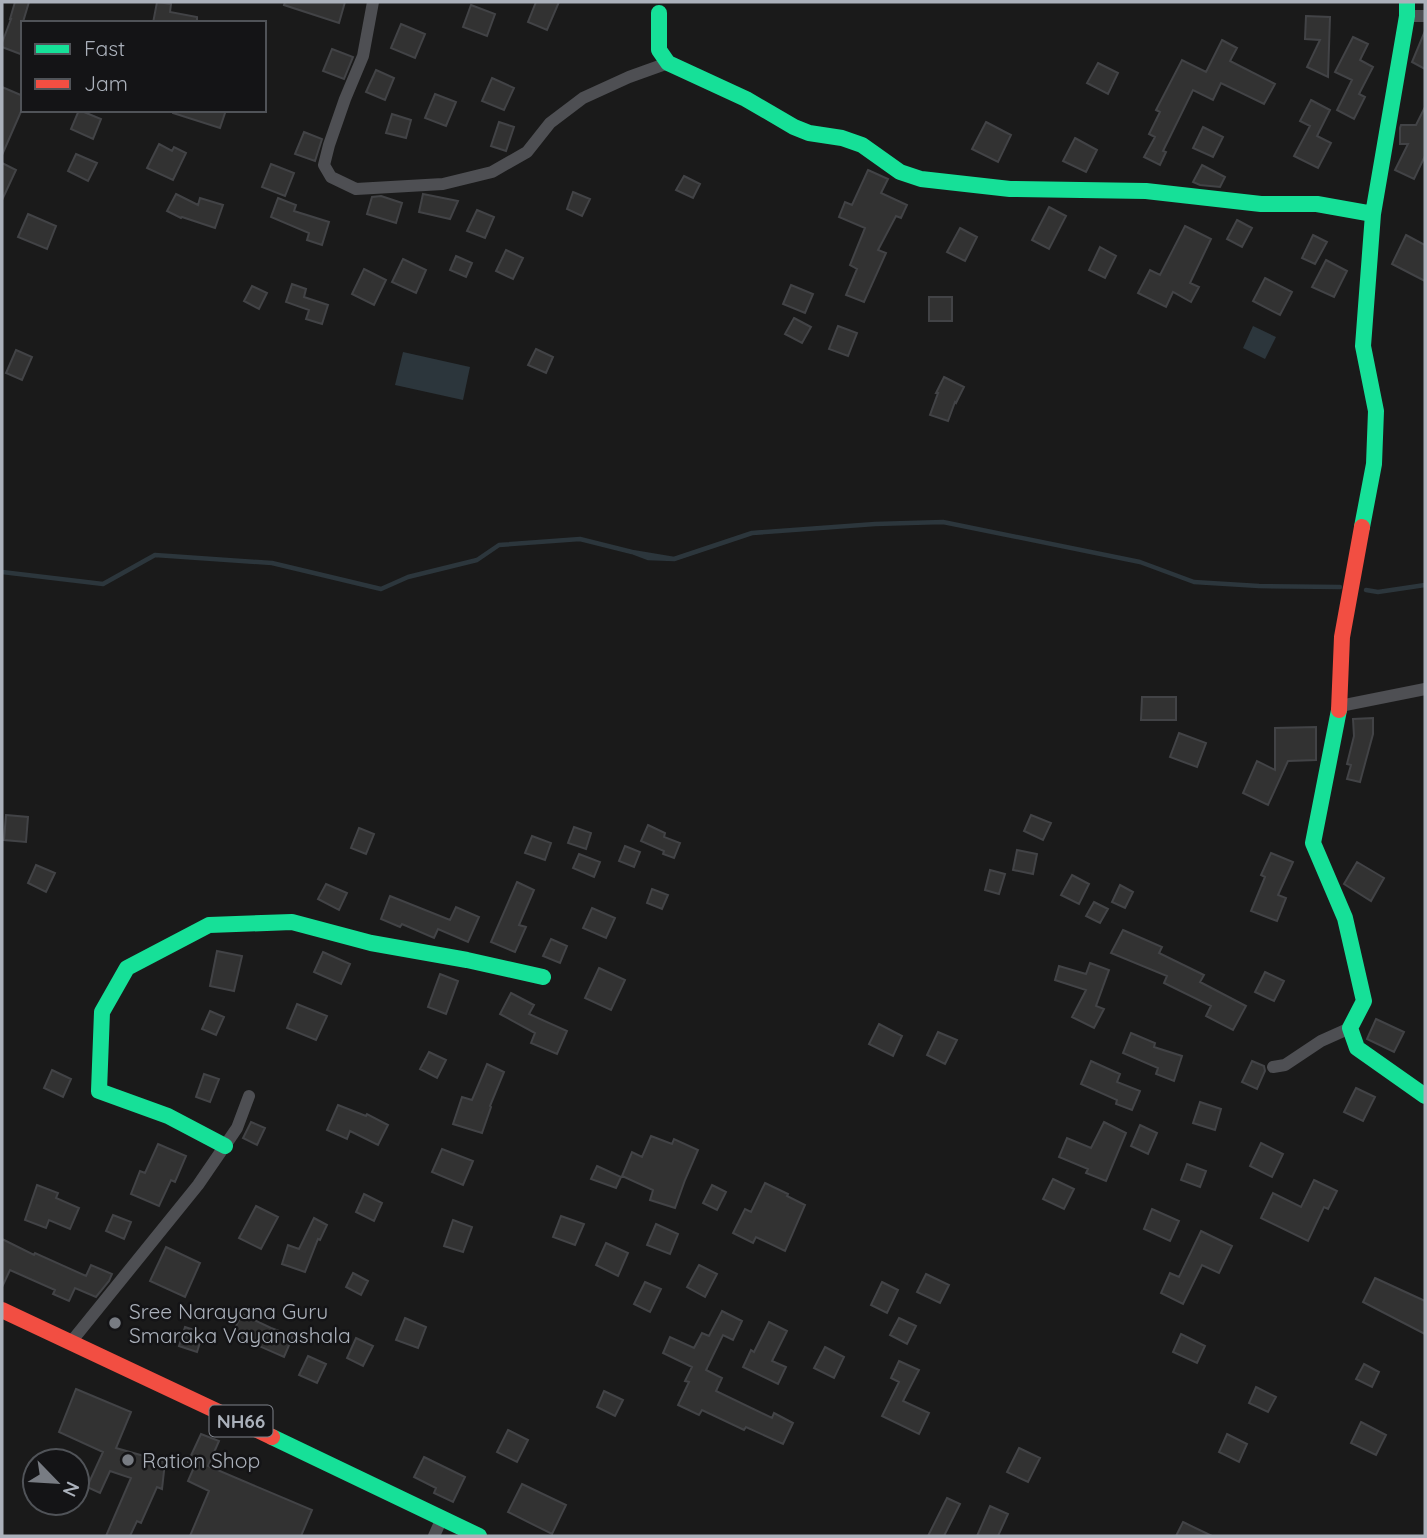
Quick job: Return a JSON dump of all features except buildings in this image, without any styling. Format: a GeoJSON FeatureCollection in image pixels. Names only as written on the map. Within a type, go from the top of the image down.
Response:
{"type":"FeatureCollection","features":[{"type":"Feature","properties":{"kind":"main road"},"geometry":{"type":"LineString","coordinates":[[1407,9],[1373,214],[1363,346],[1376,411],[1374,464],[1342,637],[1340,706],[1313,843],[1345,918],[1364,1001],[1350,1028],[1357,1048],[1425,1097]]}},
{"type":"Feature","properties":{"kind":"main road"},"geometry":{"type":"LineString","coordinates":[[659,13],[660,50],[668,63],[746,99],[794,127],[862,145],[900,172],[920,179],[1010,189],[1146,191],[1261,204],[1318,204],[1373,214]]}},
{"type":"Feature","properties":{"kind":"main road"},"geometry":{"type":"LineString","coordinates":[[225,1146],[167,1116],[99,1091],[102,1012],[127,968],[209,925],[292,922],[371,943],[543,977]]}},
{"type":"Feature","properties":{"kind":"main road","name":"NH66"},"geometry":{"type":"LineString","coordinates":[[2,1310],[183,1393],[479,1536]]}},
{"type":"Feature","properties":{"kind":"street"},"geometry":{"type":"LineString","coordinates":[[373,2],[363,56],[345,99],[324,165],[331,177],[356,189],[443,184],[492,172],[527,152],[550,123],[583,98],[668,63]]}},
{"type":"Feature","properties":{"kind":"street"},"geometry":{"type":"LineString","coordinates":[[1407,9],[1425,16]]}},
{"type":"Feature","properties":{"kind":"street"},"geometry":{"type":"LineString","coordinates":[[1340,706],[1425,689]]}},
{"type":"Feature","properties":{"kind":"street"},"geometry":{"type":"LineString","coordinates":[[1273,1067],[1285,1065],[1321,1041],[1350,1028]]}},
{"type":"Feature","properties":{"kind":"street"},"geometry":{"type":"LineString","coordinates":[[71,1342],[225,1146],[237,1128],[249,1096]]}},
{"type":"Feature","properties":{"kind":"street"},"geometry":{"type":"LineString","coordinates":[[434,1536],[442,1518]]}},
{"type":"Feature","properties":{"kind":"shaded area"},"geometry":{"type":"Polygon","coordinates":[[[1253,326],[1276,337],[1265,359],[1243,348],[1253,326]]]}},
{"type":"Feature","properties":{"kind":"shaded area"},"geometry":{"type":"Polygon","coordinates":[[[403,352],[470,367],[463,400],[395,385],[403,352]]]}},
{"type":"Feature","properties":{"kind":"waterway"},"geometry":{"type":"LineString","coordinates":[[674,559],[632,552],[648,558],[674,559],[752,533],[943,522],[1140,562],[1194,582],[1340,587]]}},
{"type":"Feature","properties":{"kind":"waterway"},"geometry":{"type":"LineString","coordinates":[[2,572],[103,584],[155,555],[272,563],[381,589],[408,577],[477,560],[499,545],[580,539],[632,552]]}},
{"type":"Feature","properties":{"kind":"waterway"},"geometry":{"type":"LineString","coordinates":[[1366,590],[1378,592],[1425,585]]}},
{"type":"Feature","properties":{"kind":"traffic: fast"},"geometry":{"type":"LineString","coordinates":[[1362,527],[1374,464],[1376,411],[1363,346],[1373,214],[1407,16],[1407,2]]}},
{"type":"Feature","properties":{"kind":"traffic: fast"},"geometry":{"type":"LineString","coordinates":[[659,13],[659,50],[668,63],[746,99],[794,127],[862,145],[900,172],[921,179],[1010,189],[1146,191],[1261,204],[1317,204],[1373,214]]}},
{"type":"Feature","properties":{"kind":"traffic: fast"},"geometry":{"type":"LineString","coordinates":[[1339,710],[1313,843],[1345,918],[1364,1001],[1350,1028],[1357,1048],[1425,1096]]}},
{"type":"Feature","properties":{"kind":"traffic: fast"},"geometry":{"type":"LineString","coordinates":[[225,1146],[168,1116],[99,1091],[102,1012],[127,968],[209,925],[292,922],[371,943],[543,977]]}},
{"type":"Feature","properties":{"kind":"traffic: fast"},"geometry":{"type":"LineString","coordinates":[[272,1437],[479,1536]]}},
{"type":"Feature","properties":{"kind":"traffic: jam"},"geometry":{"type":"LineString","coordinates":[[1339,710],[1342,637],[1362,527]]}},
{"type":"Feature","properties":{"kind":"traffic: jam"},"geometry":{"type":"LineString","coordinates":[[2,1310],[272,1437]]}},
{"type":"Feature","properties":{"kind":"place","name":"Sree Narayana Guru Smaraka Vayanashala"},"geometry":{"type":"Point","coordinates":[115,1323]}},
{"type":"Feature","properties":{"kind":"place","name":"Ration Shop"},"geometry":{"type":"Point","coordinates":[128,1460]}}]}
